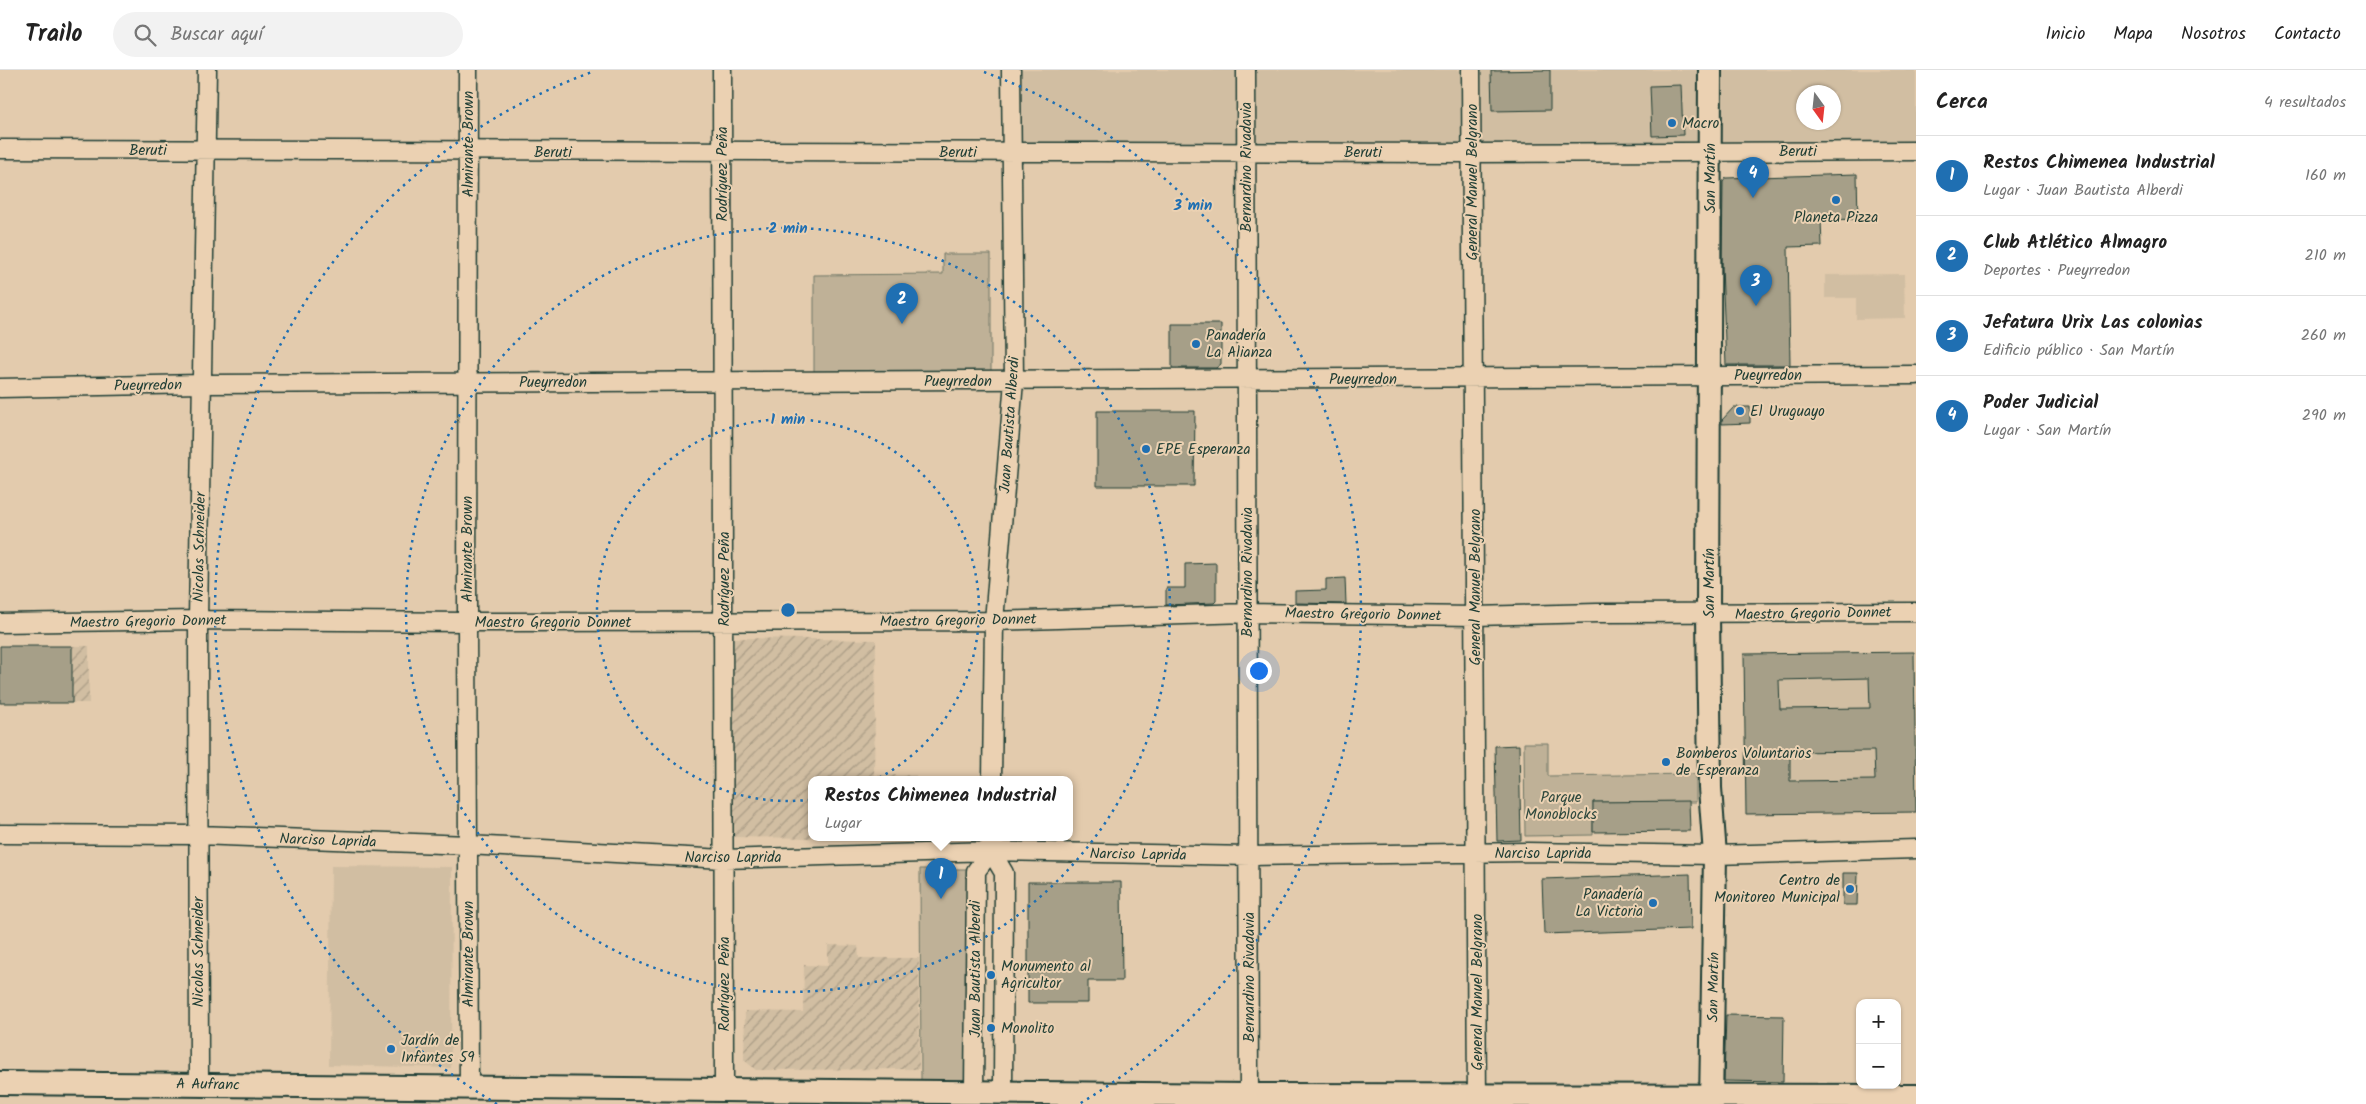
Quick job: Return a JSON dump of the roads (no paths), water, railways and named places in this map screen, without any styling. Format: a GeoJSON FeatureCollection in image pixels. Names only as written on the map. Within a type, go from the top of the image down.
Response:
{"type":"FeatureCollection","features":[{"type":"Feature","properties":{"kind":"main road","name":"San Martín"},"geometry":{"type":"LineString","coordinates":[[1710,70],[1708,614],[1710,788],[1715,855],[1711,1099]]}},
{"type":"Feature","properties":{"kind":"main road","name":"A Aufranc"},"geometry":{"type":"LineString","coordinates":[[0,1083],[974,1091],[1249,1099],[1711,1099],[1916,1096]]}},
{"type":"Feature","properties":{"kind":"street","name":"Nicolas Schneider"},"geometry":{"type":"LineString","coordinates":[[199,1084],[198,620],[207,70]]}},
{"type":"Feature","properties":{"kind":"street","name":"Almirante Brown"},"geometry":{"type":"LineString","coordinates":[[468,70],[467,622],[469,1088]]}},
{"type":"Feature","properties":{"kind":"street","name":"Rodríguez Peña"},"geometry":{"type":"LineString","coordinates":[[722,70],[724,1089]]}},
{"type":"Feature","properties":{"kind":"street","name":"Juan Bautista Alberdi"},"geometry":{"type":"LineString","coordinates":[[992,776],[994,620],[1014,381],[1011,70]]}},
{"type":"Feature","properties":{"kind":"street","name":"Bernardino Rivadavia"},"geometry":{"type":"LineString","coordinates":[[1246,70],[1247,613],[1250,856],[1249,1099]]}},
{"type":"Feature","properties":{"kind":"street","name":"General Manuel Belgrano"},"geometry":{"type":"LineString","coordinates":[[1472,70],[1477,1099]]}},
{"type":"Feature","properties":{"kind":"street","name":"Beruti"},"geometry":{"type":"LineString","coordinates":[[0,149],[468,152],[1246,151],[1472,153],[1916,151]]}},
{"type":"Feature","properties":{"kind":"street","name":"Pueyrredon"},"geometry":{"type":"LineString","coordinates":[[0,388],[201,384],[1916,376]]}},
{"type":"Feature","properties":{"kind":"street","name":"Maestro Gregorio Donnet"},"geometry":{"type":"LineString","coordinates":[[0,623],[198,620],[724,622],[994,620],[1247,613],[1475,616],[1597,613],[1916,612]]}},
{"type":"Feature","properties":{"kind":"street","name":"Narciso Laprida"},"geometry":{"type":"LineString","coordinates":[[0,834],[198,835],[468,844],[724,859],[991,845],[1250,856],[1526,852],[1715,855],[1916,849]]}},
{"type":"Feature","properties":{"kind":"street","name":"Juan Bautista Alberdi"},"geometry":{"type":"LineString","coordinates":[[974,1091],[976,871],[991,845]]}},
{"type":"Feature","properties":{"kind":"street","name":"Juan Bautista Alberdi"},"geometry":{"type":"LineString","coordinates":[[991,845],[1004,873],[1003,1092]]}},
{"type":"Feature","properties":{"kind":"place","name":"Macro"},"geometry":{"type":"Point","coordinates":[1672,123]}},
{"type":"Feature","properties":{"kind":"place","name":"Poder Judicial"},"geometry":{"type":"Point","coordinates":[1753,198]}},
{"type":"Feature","properties":{"kind":"place","name":"Planeta Pizza"},"geometry":{"type":"Point","coordinates":[1836,200]}},
{"type":"Feature","properties":{"kind":"place","name":"Jefatura Urix Las colonias"},"geometry":{"type":"Point","coordinates":[1756,306]}},
{"type":"Feature","properties":{"kind":"place","name":"Club Atlético Almagro"},"geometry":{"type":"Point","coordinates":[902,324]}},
{"type":"Feature","properties":{"kind":"place","name":"Panadería La Alianza"},"geometry":{"type":"Point","coordinates":[1196,344]}},
{"type":"Feature","properties":{"kind":"place","name":"El Uruguayo"},"geometry":{"type":"Point","coordinates":[1740,411]}},
{"type":"Feature","properties":{"kind":"place","name":"EPE Esperanza"},"geometry":{"type":"Point","coordinates":[1146,449]}},
{"type":"Feature","properties":{"kind":"place","name":"Bomberos Voluntarios de Esperanza"},"geometry":{"type":"Point","coordinates":[1666,762]}},
{"type":"Feature","properties":{"kind":"place","name":"Centro de Monitoreo Municipal"},"geometry":{"type":"Point","coordinates":[1850,889]}},
{"type":"Feature","properties":{"kind":"place","name":"Restos Chimenea Industrial"},"geometry":{"type":"Point","coordinates":[941,899]}},
{"type":"Feature","properties":{"kind":"place","name":"Panadería La Victoria"},"geometry":{"type":"Point","coordinates":[1653,903]}},
{"type":"Feature","properties":{"kind":"place","name":"Monumento al Agricultor"},"geometry":{"type":"Point","coordinates":[991,975]}},
{"type":"Feature","properties":{"kind":"place","name":"Monolito"},"geometry":{"type":"Point","coordinates":[991,1028]}},
{"type":"Feature","properties":{"kind":"place","name":"Jardín de Infantes 59"},"geometry":{"type":"Point","coordinates":[391,1049]}},
{"type":"Feature","properties":{"kind":"park label","name":"Parque Monoblocks"},"geometry":{"type":"Point","coordinates":[1561,806]}}]}
